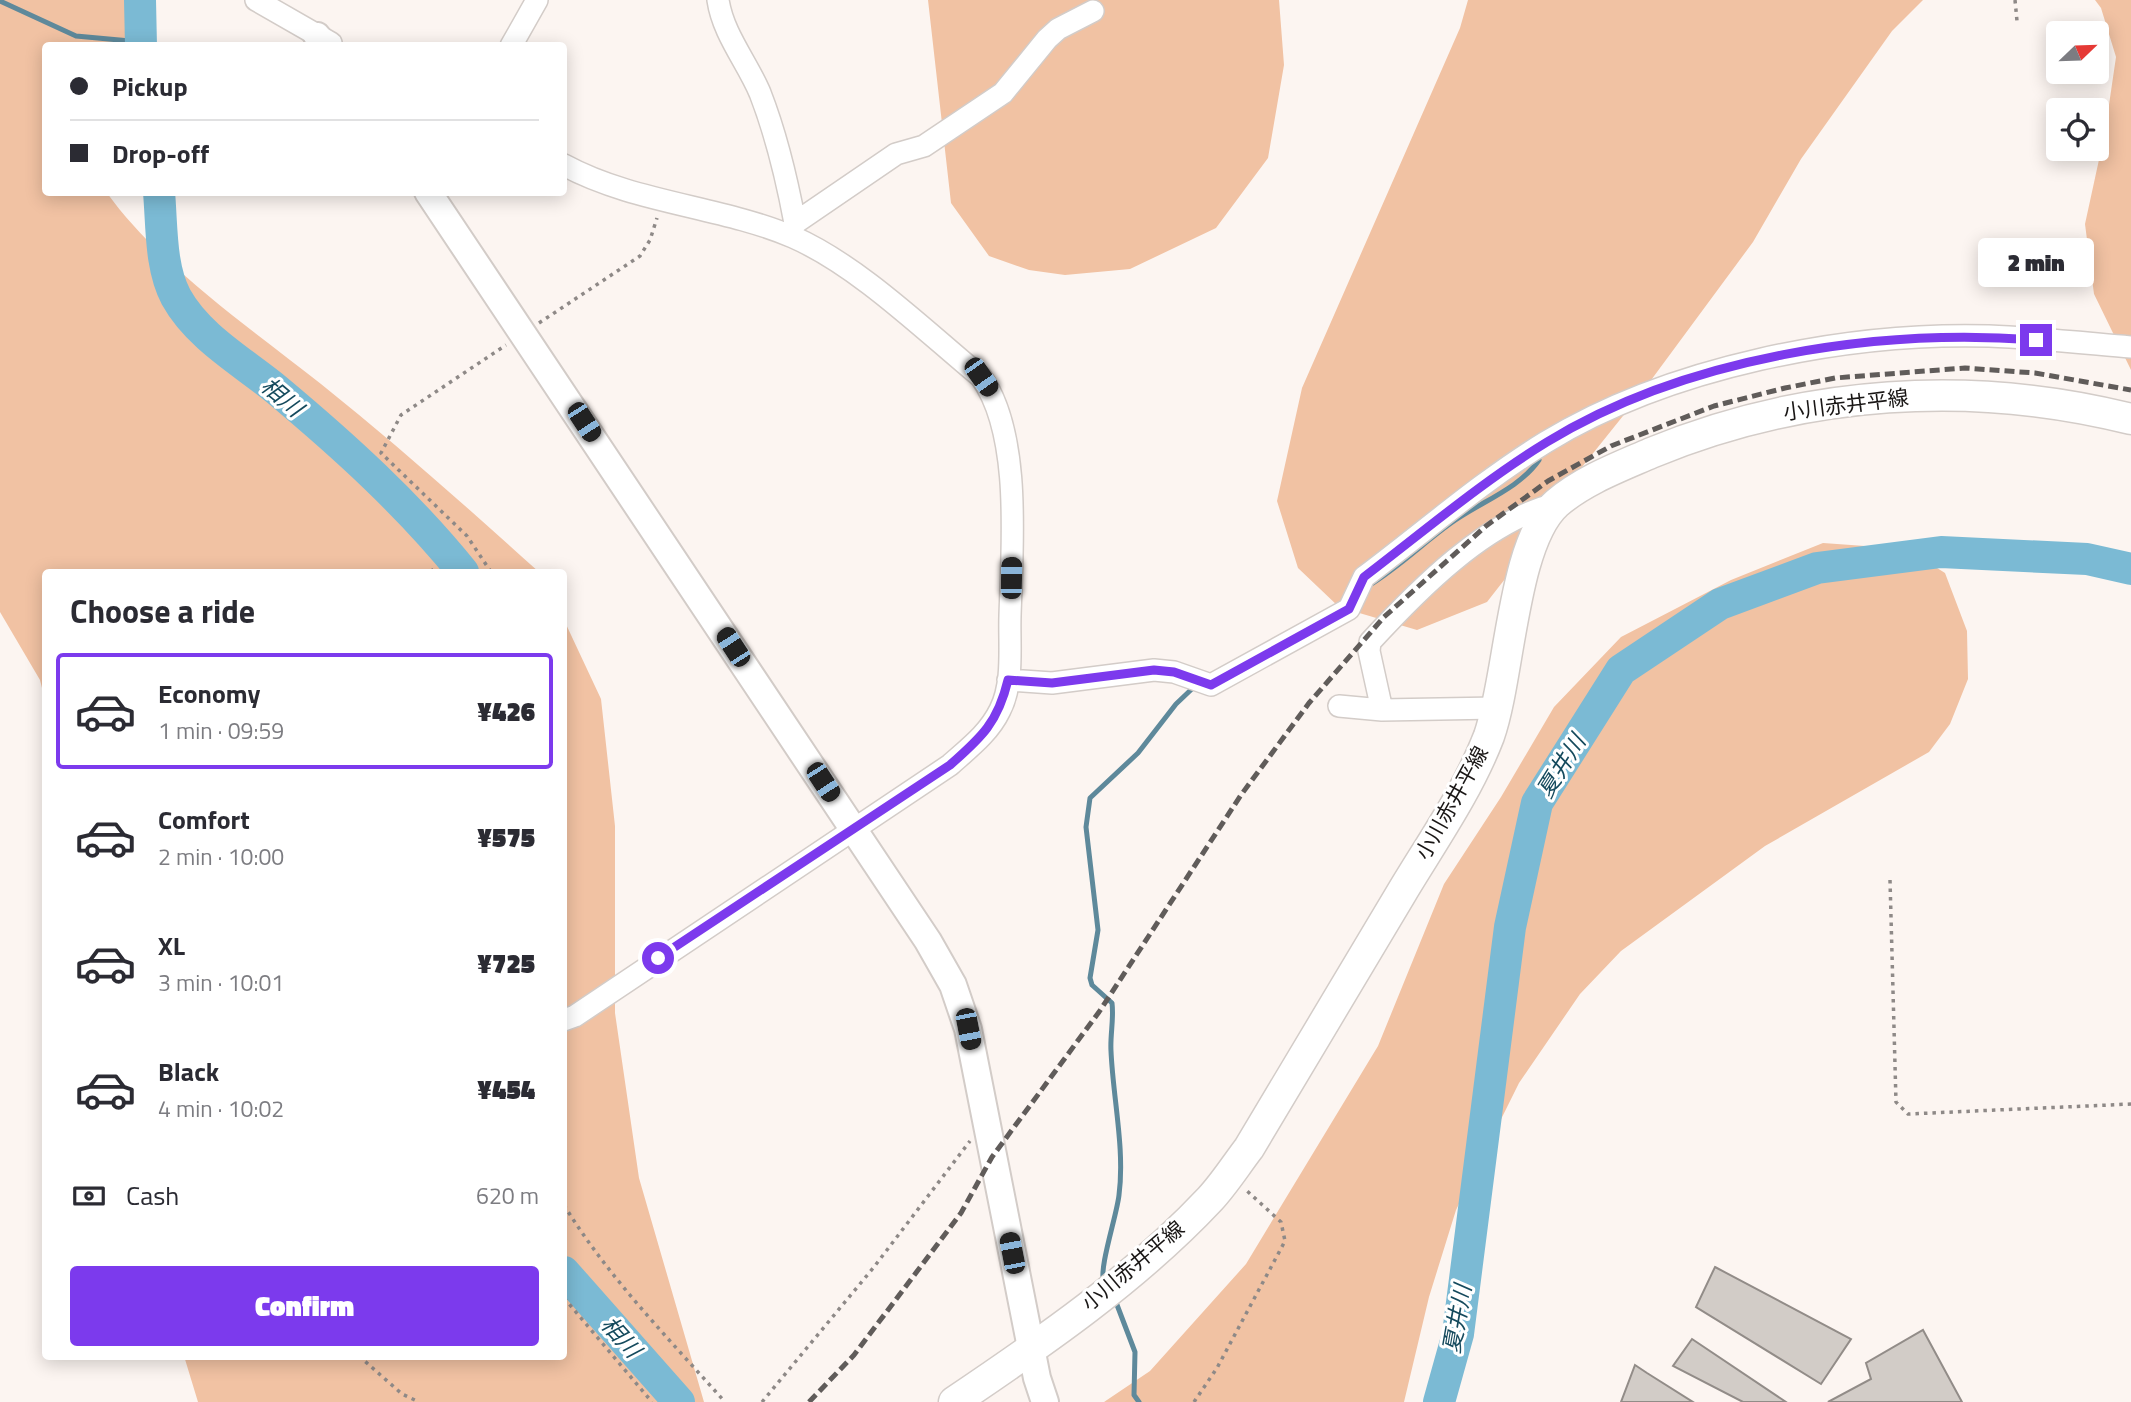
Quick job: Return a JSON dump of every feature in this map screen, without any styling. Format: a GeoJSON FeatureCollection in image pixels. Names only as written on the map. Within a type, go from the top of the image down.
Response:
{"type":"FeatureCollection","features":[{"type":"Feature","properties":{"kind":"main road","name":"小川赤井平線"},"geometry":{"type":"LineString","coordinates":[[954,1402],[1032,1349],[1169,1240],[1212,1197],[1249,1148],[1469,781],[1497,708],[1523,575],[1536,534],[1556,504],[1611,470],[1678,442],[1741,421],[1818,405],[1884,397],[1968,394],[2054,402],[2131,419]]}},
{"type":"Feature","properties":{"kind":"street"},"geometry":{"type":"LineString","coordinates":[[256,0],[326,42]]}},
{"type":"Feature","properties":{"kind":"street"},"geometry":{"type":"LineString","coordinates":[[513,42],[537,0]]}},
{"type":"Feature","properties":{"kind":"street"},"geometry":{"type":"LineString","coordinates":[[718,0],[724,21],[760,93],[789,191],[793,230]]}},
{"type":"Feature","properties":{"kind":"street"},"geometry":{"type":"LineString","coordinates":[[793,230],[896,154],[924,146],[1003,93],[1047,39],[1058,29],[1093,11]]}},
{"type":"Feature","properties":{"kind":"street"},"geometry":{"type":"LineString","coordinates":[[567,166],[597,180],[793,230],[853,273],[981,377],[993,393],[1004,436],[1013,501],[1008,680],[1001,709],[981,738],[950,765],[852,827],[567,1019]]}},
{"type":"Feature","properties":{"kind":"street"},"geometry":{"type":"LineString","coordinates":[[431,196],[928,941],[953,985],[968,1029],[1045,1402]]}},
{"type":"Feature","properties":{"kind":"street"},"geometry":{"type":"LineString","coordinates":[[1008,680],[1052,683],[1154,670],[1211,685],[1349,609],[1374,569],[1546,442],[1598,415],[1709,374],[1820,347],[1925,337],[1989,336],[2131,347]]}},
{"type":"Feature","properties":{"kind":"street"},"geometry":{"type":"LineString","coordinates":[[1382,710],[1368,651],[1370,642],[1408,601],[1515,517],[1556,504]]}},
{"type":"Feature","properties":{"kind":"street"},"geometry":{"type":"LineString","coordinates":[[1339,706],[1382,710],[1497,708]]}},
{"type":"Feature","properties":{"kind":"path"},"geometry":{"type":"LineString","coordinates":[[2015,0],[2017,21]]}},
{"type":"Feature","properties":{"kind":"path"},"geometry":{"type":"LineString","coordinates":[[381,453],[467,536],[489,569]]}},
{"type":"Feature","properties":{"kind":"path"},"geometry":{"type":"LineString","coordinates":[[1890,880],[1896,1102],[1901,1110],[1908,1114],[2131,1104]]}},
{"type":"Feature","properties":{"kind":"path"},"geometry":{"type":"LineString","coordinates":[[762,1402],[874,1267],[986,1120]]}},
{"type":"Feature","properties":{"kind":"path"},"geometry":{"type":"LineString","coordinates":[[1194,1402],[1217,1368],[1285,1241],[1281,1222],[1229,1174]]}},
{"type":"Feature","properties":{"kind":"path"},"geometry":{"type":"LineString","coordinates":[[567,1210],[579,1231],[640,1306],[725,1402]]}},
{"type":"Feature","properties":{"kind":"path"},"geometry":{"type":"LineString","coordinates":[[567,1302],[652,1402]]}},
{"type":"Feature","properties":{"kind":"path"},"geometry":{"type":"LineString","coordinates":[[364,1360],[402,1394],[419,1402]]}},
{"type":"Feature","properties":{"kind":"shaded area"},"geometry":{"type":"Polygon","coordinates":[[[0,0],[147,0],[130,42],[42,42],[42,196],[109,196],[128,220],[179,271],[377,430],[536,569],[42,569],[42,688],[40,680],[0,612],[0,0]]]}},
{"type":"Feature","properties":{"kind":"shaded area"},"geometry":{"type":"Polygon","coordinates":[[[928,0],[1279,0],[1284,65],[1268,158],[1216,228],[1130,269],[1065,275],[1029,270],[989,256],[951,203],[928,0]]]}},
{"type":"Feature","properties":{"kind":"shaded area"},"geometry":{"type":"Polygon","coordinates":[[[1468,0],[1923,0],[1892,31],[1801,159],[1753,242],[1643,391],[1578,472],[1526,552],[1487,602],[1417,630],[1339,607],[1298,568],[1277,501],[1302,388],[1460,28],[1468,0]]]}},
{"type":"Feature","properties":{"kind":"shaded area"},"geometry":{"type":"Polygon","coordinates":[[[2095,0],[2131,0],[2131,370],[2094,294],[2085,224],[2099,161],[2109,161],[2109,105],[2116,57],[2109,34],[2109,21],[2105,21],[2095,0]]]}},
{"type":"Feature","properties":{"kind":"shaded area"},"geometry":{"type":"Polygon","coordinates":[[[1823,543],[1907,549],[1945,573],[1967,631],[1968,679],[1950,724],[1929,752],[1765,846],[1621,951],[1580,994],[1519,1083],[1456,1210],[1429,1297],[1404,1402],[1104,1402],[1150,1371],[1246,1264],[1378,1046],[1444,884],[1501,797],[1554,707],[1621,637],[1731,580],[1823,543]]]}},
{"type":"Feature","properties":{"kind":"shaded area"},"geometry":{"type":"Polygon","coordinates":[[[567,626],[601,699],[615,826],[615,1013],[639,1178],[704,1402],[198,1402],[185,1360],[567,1360],[567,626]]]}},
{"type":"Feature","properties":{"kind":"building"},"geometry":{"type":"Polygon","coordinates":[[[1715,1267],[1851,1339],[1821,1384],[1696,1307],[1715,1267]]]}},
{"type":"Feature","properties":{"kind":"building"},"geometry":{"type":"Polygon","coordinates":[[[1923,1330],[1962,1402],[1828,1402],[1871,1379],[1866,1363],[1923,1330]]]}},
{"type":"Feature","properties":{"kind":"building"},"geometry":{"type":"Polygon","coordinates":[[[1692,1339],[1786,1402],[1743,1402],[1673,1366],[1692,1339]]]}},
{"type":"Feature","properties":{"kind":"building"},"geometry":{"type":"Polygon","coordinates":[[[1635,1365],[1647,1373],[1693,1402],[1621,1402],[1635,1365]]]}},
{"type":"Feature","properties":{"kind":"waterway","name":"相川"},"geometry":{"type":"LineString","coordinates":[[140,0],[141,42]]}},
{"type":"Feature","properties":{"kind":"waterway"},"geometry":{"type":"LineString","coordinates":[[0,1],[76,36],[141,42]]}},
{"type":"Feature","properties":{"kind":"waterway","name":"相川"},"geometry":{"type":"LineString","coordinates":[[159,196],[167,273],[176,297],[185,311],[209,337],[327,432],[374,476],[460,569]]}},
{"type":"Feature","properties":{"kind":"waterway"},"geometry":{"type":"LineString","coordinates":[[1368,586],[1462,515],[1521,479],[1539,460]]}},
{"type":"Feature","properties":{"kind":"waterway","name":"夏井川"},"geometry":{"type":"LineString","coordinates":[[1439,1402],[1458,1334],[1510,927],[1537,803],[1621,670],[1720,604],[1817,568],[1941,552],[2087,559],[2131,569]]}},
{"type":"Feature","properties":{"kind":"waterway"},"geometry":{"type":"LineString","coordinates":[[1104,1283],[1104,1267],[1119,1195],[1121,1160],[1112,1069],[1112,1003],[1092,985],[1090,978],[1098,930],[1086,827],[1090,798],[1138,753],[1176,704],[1196,685]]}},
{"type":"Feature","properties":{"kind":"waterway","name":"相川"},"geometry":{"type":"LineString","coordinates":[[567,1275],[679,1402]]}},
{"type":"Feature","properties":{"kind":"waterway"},"geometry":{"type":"LineString","coordinates":[[1114,1297],[1135,1352],[1134,1395],[1139,1402]]}},
{"type":"Feature","properties":{"kind":"railway"},"geometry":{"type":"LineString","coordinates":[[809,1402],[854,1355],[961,1213],[992,1157],[1099,1012],[1241,795],[1309,703],[1384,617],[1486,526],[1548,481],[1611,446],[1714,406],[1785,388],[1835,378],[1965,368],[2035,373],[2131,390]]}},
{"type":"Feature","properties":{"kind":"route"},"geometry":{"type":"LineString","coordinates":[[658,958],[852,827],[950,765],[981,738],[1001,709],[1008,680],[1052,683],[1154,670],[1174,672],[1211,685],[1349,609],[1364,577],[1546,442],[1598,415],[1670,386],[1747,362],[1820,347],[1925,337],[1989,336],[2036,340]]}}]}
